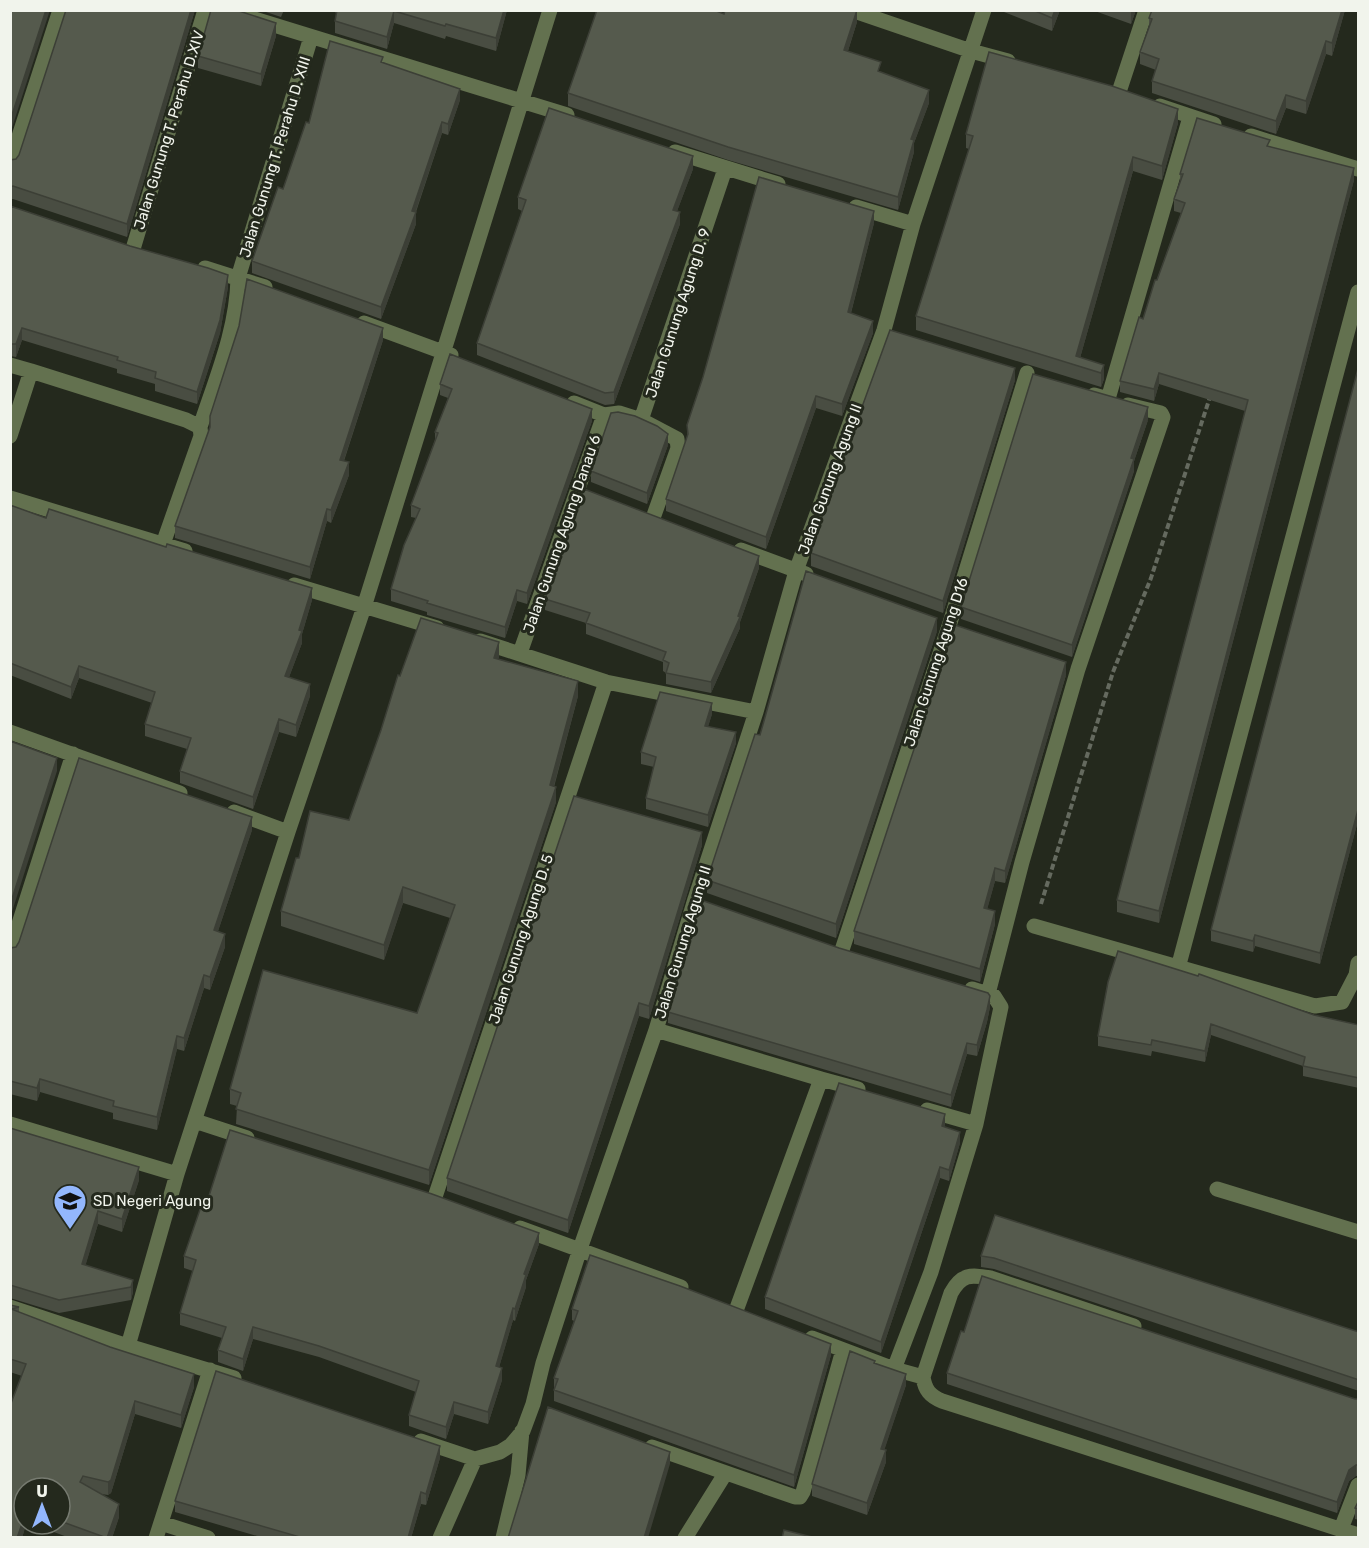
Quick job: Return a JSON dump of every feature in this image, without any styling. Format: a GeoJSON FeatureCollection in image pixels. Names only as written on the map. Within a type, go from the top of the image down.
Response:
{"type":"FeatureCollection","features":[{"type":"Feature","properties":{"kind":"street"},"geometry":{"type":"LineString","coordinates":[[10,164],[60,10]]}},
{"type":"Feature","properties":{"kind":"street","name":"Jalan Gunung T. Perahu D.XIV"},"geometry":{"type":"LineString","coordinates":[[133,248],[205,10]]}},
{"type":"Feature","properties":{"kind":"street"},"geometry":{"type":"LineString","coordinates":[[225,10],[583,121]]}},
{"type":"Feature","properties":{"kind":"street"},"geometry":{"type":"LineString","coordinates":[[128,1346],[177,1174],[364,606],[550,10]]}},
{"type":"Feature","properties":{"kind":"street"},"geometry":{"type":"LineString","coordinates":[[851,10],[971,51],[1022,65]]}},
{"type":"Feature","properties":{"kind":"street","name":"Jalan Gunung Agung II"},"geometry":{"type":"LineString","coordinates":[[475,1460],[500,1452],[511,1445],[539,1406],[543,1364],[580,1250],[701,901],[710,838],[756,712],[796,571],[890,332],[913,224],[984,10]]}},
{"type":"Feature","properties":{"kind":"street"},"geometry":{"type":"LineString","coordinates":[[1119,92],[1146,10]]}},
{"type":"Feature","properties":{"kind":"street","name":"Jalan Gunung T. Perahu D. XIII"},"geometry":{"type":"LineString","coordinates":[[163,544],[201,436],[200,427],[235,319],[238,278],[311,37]]}},
{"type":"Feature","properties":{"kind":"street"},"geometry":{"type":"LineString","coordinates":[[1150,102],[1190,117],[1359,169]]}},
{"type":"Feature","properties":{"kind":"street"},"geometry":{"type":"LineString","coordinates":[[1108,399],[1190,117]]}},
{"type":"Feature","properties":{"kind":"street"},"geometry":{"type":"LineString","coordinates":[[660,146],[725,169],[789,187]]}},
{"type":"Feature","properties":{"kind":"street","name":"Jalan Gunung Agung D. 9"},"geometry":{"type":"LineString","coordinates":[[641,420],[725,169]]}},
{"type":"Feature","properties":{"kind":"street"},"geometry":{"type":"LineString","coordinates":[[845,204],[913,224]]}},
{"type":"Feature","properties":{"kind":"street"},"geometry":{"type":"LineString","coordinates":[[186,263],[282,293]]}},
{"type":"Feature","properties":{"kind":"street"},"geometry":{"type":"LineString","coordinates":[[1178,968],[1359,292]]}},
{"type":"Feature","properties":{"kind":"street"},"geometry":{"type":"LineString","coordinates":[[347,317],[469,362]]}},
{"type":"Feature","properties":{"kind":"street"},"geometry":{"type":"LineString","coordinates":[[10,364],[186,420],[200,427]]}},
{"type":"Feature","properties":{"kind":"street"},"geometry":{"type":"LineString","coordinates":[[10,436],[31,371]]}},
{"type":"Feature","properties":{"kind":"street","name":"Jalan Gunung Agung D16"},"geometry":{"type":"LineString","coordinates":[[842,949],[949,626],[1027,373]]}},
{"type":"Feature","properties":{"kind":"street"},"geometry":{"type":"LineString","coordinates":[[994,998],[1022,862],[1072,667],[1162,417],[1161,413],[1078,389]]}},
{"type":"Feature","properties":{"kind":"street"},"geometry":{"type":"LineString","coordinates":[[562,399],[604,415],[619,413],[641,420],[673,435],[679,443],[653,518]]}},
{"type":"Feature","properties":{"kind":"street","name":"Jalan Gunung Agung Danau 6"},"geometry":{"type":"LineString","coordinates":[[520,653],[584,490],[604,415]]}},
{"type":"Feature","properties":{"kind":"street"},"geometry":{"type":"LineString","coordinates":[[10,498],[197,555]]}},
{"type":"Feature","properties":{"kind":"street"},"geometry":{"type":"LineString","coordinates":[[730,546],[818,579]]}},
{"type":"Feature","properties":{"kind":"street"},"geometry":{"type":"LineString","coordinates":[[275,579],[520,653],[606,682],[756,712]]}},
{"type":"Feature","properties":{"kind":"street","name":"Jalan Gunung Agung D. 5"},"geometry":{"type":"LineString","coordinates":[[435,1197],[573,798],[606,682]]}},
{"type":"Feature","properties":{"kind":"street"},"geometry":{"type":"LineString","coordinates":[[10,732],[191,797]]}},
{"type":"Feature","properties":{"kind":"street"},"geometry":{"type":"LineString","coordinates":[[10,952],[73,754]]}},
{"type":"Feature","properties":{"kind":"street"},"geometry":{"type":"LineString","coordinates":[[223,808],[288,832]]}},
{"type":"Feature","properties":{"kind":"street"},"geometry":{"type":"LineString","coordinates":[[1034,926],[1315,1006],[1342,1002],[1356,975],[1359,963]]}},
{"type":"Feature","properties":{"kind":"street"},"geometry":{"type":"LineString","coordinates":[[894,1370],[931,1272],[976,1124],[1001,1007],[994,998],[954,984]]}},
{"type":"Feature","properties":{"kind":"street"},"geometry":{"type":"LineString","coordinates":[[656,1030],[876,1095]]}},
{"type":"Feature","properties":{"kind":"street"},"geometry":{"type":"LineString","coordinates":[[737,1308],[821,1079]]}},
{"type":"Feature","properties":{"kind":"street"},"geometry":{"type":"LineString","coordinates":[[909,1105],[976,1124]]}},
{"type":"Feature","properties":{"kind":"street"},"geometry":{"type":"LineString","coordinates":[[195,1121],[257,1142]]}},
{"type":"Feature","properties":{"kind":"street"},"geometry":{"type":"LineString","coordinates":[[10,1124],[177,1174]]}},
{"type":"Feature","properties":{"kind":"street"},"geometry":{"type":"LineString","coordinates":[[1217,1189],[1359,1232]]}},
{"type":"Feature","properties":{"kind":"street"},"geometry":{"type":"LineString","coordinates":[[502,1221],[695,1292]]}},
{"type":"Feature","properties":{"kind":"street"},"geometry":{"type":"LineString","coordinates":[[1147,1330],[991,1278],[972,1276],[963,1278],[951,1293],[923,1377],[925,1388],[933,1397],[942,1401],[1359,1535]]}},
{"type":"Feature","properties":{"kind":"street"},"geometry":{"type":"LineString","coordinates":[[10,1307],[243,1381]]}},
{"type":"Feature","properties":{"kind":"street"},"geometry":{"type":"LineString","coordinates":[[801,1333],[894,1370],[923,1377]]}},
{"type":"Feature","properties":{"kind":"street"},"geometry":{"type":"LineString","coordinates":[[640,1443],[725,1474],[800,1497],[843,1350]]}},
{"type":"Feature","properties":{"kind":"street"},"geometry":{"type":"LineString","coordinates":[[208,1538],[158,1530],[210,1370]]}},
{"type":"Feature","properties":{"kind":"street"},"geometry":{"type":"LineString","coordinates":[[503,1538],[518,1475],[522,1431]]}},
{"type":"Feature","properties":{"kind":"street"},"geometry":{"type":"LineString","coordinates":[[409,1437],[475,1460],[440,1538]]}},
{"type":"Feature","properties":{"kind":"street"},"geometry":{"type":"LineString","coordinates":[[685,1538],[725,1474]]}},
{"type":"Feature","properties":{"kind":"street"},"geometry":{"type":"LineString","coordinates":[[1341,1529],[1359,1485]]}},
{"type":"Feature","properties":{"kind":"path"},"geometry":{"type":"LineString","coordinates":[[1034,926],[1113,672],[1150,578],[1211,392]]}},
{"type":"Feature","properties":{"kind":"building"},"geometry":{"type":"Polygon","coordinates":[[[10,10],[46,10],[10,121],[10,10]]]}},
{"type":"Feature","properties":{"kind":"building"},"geometry":{"type":"Polygon","coordinates":[[[66,10],[191,10],[127,224],[13,186],[10,187],[10,160],[16,159],[19,155],[66,10]]]}},
{"type":"Feature","properties":{"kind":"building"},"geometry":{"type":"Polygon","coordinates":[[[211,10],[236,10],[276,23],[261,74],[198,56],[211,10]]]}},
{"type":"Feature","properties":{"kind":"building"},"geometry":{"type":"Polygon","coordinates":[[[337,10],[504,10],[496,38],[394,11],[387,37],[335,21],[337,10]]]}},
{"type":"Feature","properties":{"kind":"building"},"geometry":{"type":"Polygon","coordinates":[[[597,10],[714,10],[724,14],[725,10],[857,10],[844,50],[881,62],[878,71],[929,90],[911,139],[914,140],[898,197],[728,147],[568,93],[597,10]]]}},
{"type":"Feature","properties":{"kind":"building"},"geometry":{"type":"Polygon","coordinates":[[[1033,10],[1055,10],[1052,18],[1033,10]]]}},
{"type":"Feature","properties":{"kind":"building"},"geometry":{"type":"Polygon","coordinates":[[[1152,10],[1342,10],[1332,43],[1326,41],[1306,101],[1286,95],[1276,121],[1152,81],[1159,59],[1140,52],[1152,19],[1149,18],[1152,10]]]}},
{"type":"Feature","properties":{"kind":"building"},"geometry":{"type":"Polygon","coordinates":[[[330,41],[383,57],[381,62],[460,89],[448,124],[442,122],[412,211],[416,212],[381,307],[252,261],[278,187],[283,189],[306,122],[309,123],[330,41]]]}},
{"type":"Feature","properties":{"kind":"building"},"geometry":{"type":"Polygon","coordinates":[[[989,52],[1112,86],[1178,109],[1162,166],[1133,157],[1076,356],[1104,365],[1101,373],[916,316],[973,136],[966,134],[989,52]]]}},
{"type":"Feature","properties":{"kind":"building"},"geometry":{"type":"Polygon","coordinates":[[[549,108],[693,156],[673,210],[680,212],[614,392],[605,393],[477,343],[526,200],[518,197],[549,108]]]}},
{"type":"Feature","properties":{"kind":"building"},"geometry":{"type":"Polygon","coordinates":[[[1197,118],[1270,140],[1267,146],[1354,168],[1159,911],[1117,900],[1248,400],[1159,373],[1154,389],[1120,381],[1139,317],[1143,319],[1155,280],[1157,280],[1185,203],[1174,199],[1183,174],[1180,174],[1197,118]]]}},
{"type":"Feature","properties":{"kind":"building"},"geometry":{"type":"Polygon","coordinates":[[[759,177],[874,211],[848,312],[873,321],[842,404],[816,396],[766,537],[666,499],[688,434],[687,425],[703,377],[759,177]]]}},
{"type":"Feature","properties":{"kind":"building"},"geometry":{"type":"Polygon","coordinates":[[[10,206],[130,246],[228,275],[220,320],[197,392],[155,378],[156,372],[117,360],[118,357],[22,328],[16,344],[10,344],[10,206]]]}},
{"type":"Feature","properties":{"kind":"building"},"geometry":{"type":"Polygon","coordinates":[[[247,279],[383,328],[340,460],[349,462],[331,510],[327,509],[310,567],[175,526],[210,427],[210,416],[239,326],[247,279]]]}},
{"type":"Feature","properties":{"kind":"building"},"geometry":{"type":"Polygon","coordinates":[[[890,330],[1015,368],[943,601],[811,553],[890,330]]]}},
{"type":"Feature","properties":{"kind":"building"},"geometry":{"type":"Polygon","coordinates":[[[450,354],[592,409],[527,593],[517,590],[505,627],[427,603],[428,601],[391,589],[404,545],[420,509],[411,505],[452,389],[440,384],[450,354]]]}},
{"type":"Feature","properties":{"kind":"building"},"geometry":{"type":"Polygon","coordinates":[[[1359,365],[1359,806],[1320,953],[1255,935],[1253,941],[1211,930],[1359,365]]]}},
{"type":"Feature","properties":{"kind":"building"},"geometry":{"type":"Polygon","coordinates":[[[1033,374],[1148,407],[1131,458],[1134,459],[1072,645],[961,607],[1033,374]]]}},
{"type":"Feature","properties":{"kind":"building"},"geometry":{"type":"Polygon","coordinates":[[[618,412],[635,416],[668,434],[647,493],[591,471],[611,413],[618,412]]]}},
{"type":"Feature","properties":{"kind":"building"},"geometry":{"type":"Polygon","coordinates":[[[584,489],[759,556],[738,616],[740,617],[711,682],[666,673],[669,663],[663,660],[666,652],[586,623],[590,613],[545,599],[584,489]]]}},
{"type":"Feature","properties":{"kind":"building"},"geometry":{"type":"Polygon","coordinates":[[[10,505],[46,518],[49,509],[166,547],[167,544],[312,588],[299,630],[302,631],[285,676],[310,684],[296,725],[279,719],[253,797],[180,771],[191,738],[145,724],[155,692],[79,666],[71,687],[10,663],[10,505]]]}},
{"type":"Feature","properties":{"kind":"building"},"geometry":{"type":"Polygon","coordinates":[[[806,571],[937,618],[836,924],[707,880],[755,734],[760,735],[806,571]]]}},
{"type":"Feature","properties":{"kind":"building"},"geometry":{"type":"Polygon","coordinates":[[[421,618],[499,642],[494,658],[578,681],[550,785],[556,787],[429,1170],[236,1109],[241,1093],[230,1089],[263,970],[417,1013],[455,905],[403,887],[384,945],[281,911],[296,858],[299,858],[310,811],[349,820],[398,675],[400,676],[421,618]]]}},
{"type":"Feature","properties":{"kind":"building"},"geometry":{"type":"Polygon","coordinates":[[[955,625],[1066,662],[1005,871],[995,868],[984,908],[995,911],[980,969],[854,931],[955,625]]]}},
{"type":"Feature","properties":{"kind":"building"},"geometry":{"type":"Polygon","coordinates":[[[660,692],[712,703],[705,726],[736,732],[708,815],[646,798],[656,757],[641,752],[660,692]]]}},
{"type":"Feature","properties":{"kind":"building"},"geometry":{"type":"Polygon","coordinates":[[[10,741],[57,758],[10,905],[10,741]]]}},
{"type":"Feature","properties":{"kind":"building"},"geometry":{"type":"Polygon","coordinates":[[[79,758],[252,817],[214,930],[225,934],[210,977],[204,975],[184,1038],[177,1036],[157,1117],[113,1106],[114,1101],[40,1079],[37,1088],[10,1081],[10,948],[16,947],[19,942],[79,758]]]}},
{"type":"Feature","properties":{"kind":"building"},"geometry":{"type":"Polygon","coordinates":[[[574,796],[702,832],[649,1006],[639,1003],[568,1220],[447,1178],[574,796]]]}},
{"type":"Feature","properties":{"kind":"building"},"geometry":{"type":"Polygon","coordinates":[[[701,900],[839,948],[988,993],[990,996],[977,1045],[967,1043],[951,1095],[668,1012],[701,900]]]}},
{"type":"Feature","properties":{"kind":"building"},"geometry":{"type":"Polygon","coordinates":[[[1118,951],[1198,976],[1199,974],[1314,1015],[1359,1025],[1359,1078],[1303,1066],[1305,1057],[1211,1024],[1205,1051],[1152,1040],[1151,1045],[1098,1036],[1108,982],[1118,951]]]}},
{"type":"Feature","properties":{"kind":"building"},"geometry":{"type":"Polygon","coordinates":[[[839,1083],[945,1114],[942,1126],[960,1132],[949,1170],[940,1167],[881,1342],[765,1297],[839,1083]]]}},
{"type":"Feature","properties":{"kind":"building","name":"SD Negeri Agung"},"geometry":{"type":"Polygon","coordinates":[[[10,1128],[139,1167],[122,1219],[98,1211],[82,1264],[133,1280],[131,1287],[59,1300],[10,1285],[10,1128]]]}},
{"type":"Feature","properties":{"kind":"building"},"geometry":{"type":"Polygon","coordinates":[[[230,1130],[432,1194],[539,1233],[496,1366],[502,1368],[488,1412],[454,1402],[446,1427],[409,1415],[419,1381],[319,1346],[253,1327],[243,1359],[218,1350],[226,1327],[180,1313],[196,1260],[184,1256],[204,1198],[208,1199],[230,1130]]]}},
{"type":"Feature","properties":{"kind":"building"},"geometry":{"type":"Polygon","coordinates":[[[995,1215],[1359,1332],[1359,1380],[994,1258],[981,1256],[995,1215]]]}},
{"type":"Feature","properties":{"kind":"building"},"geometry":{"type":"Polygon","coordinates":[[[590,1255],[680,1286],[831,1344],[794,1475],[554,1390],[558,1379],[554,1378],[578,1311],[572,1309],[590,1255]]]}},
{"type":"Feature","properties":{"kind":"building"},"geometry":{"type":"Polygon","coordinates":[[[982,1276],[1359,1399],[1359,1465],[1349,1470],[1337,1502],[947,1373],[961,1331],[964,1332],[982,1276]]]}},
{"type":"Feature","properties":{"kind":"building"},"geometry":{"type":"Polygon","coordinates":[[[10,1305],[19,1307],[11,1309],[110,1347],[194,1374],[181,1415],[135,1401],[111,1480],[108,1482],[83,1476],[80,1482],[119,1504],[107,1538],[72,1525],[72,1476],[12,1476],[12,1536],[18,1536],[10,1538],[10,1406],[26,1364],[10,1359],[10,1305]]]}},
{"type":"Feature","properties":{"kind":"building"},"geometry":{"type":"Polygon","coordinates":[[[850,1351],[875,1361],[874,1363],[906,1374],[881,1449],[886,1450],[867,1503],[812,1484],[850,1351]]]}},
{"type":"Feature","properties":{"kind":"building"},"geometry":{"type":"Polygon","coordinates":[[[216,1371],[440,1446],[426,1494],[421,1492],[408,1538],[303,1538],[175,1501],[216,1371]]]}},
{"type":"Feature","properties":{"kind":"building"},"geometry":{"type":"Polygon","coordinates":[[[548,1407],[670,1452],[644,1538],[508,1538],[548,1407]]]}},
{"type":"Feature","properties":{"kind":"building"},"geometry":{"type":"Polygon","coordinates":[[[784,1530],[816,1538],[782,1538],[784,1530]]]}},
{"type":"Feature","properties":{"kind":"place","name":"SD Negeri Agung"},"geometry":{"type":"Point","coordinates":[70,1230]}}]}
